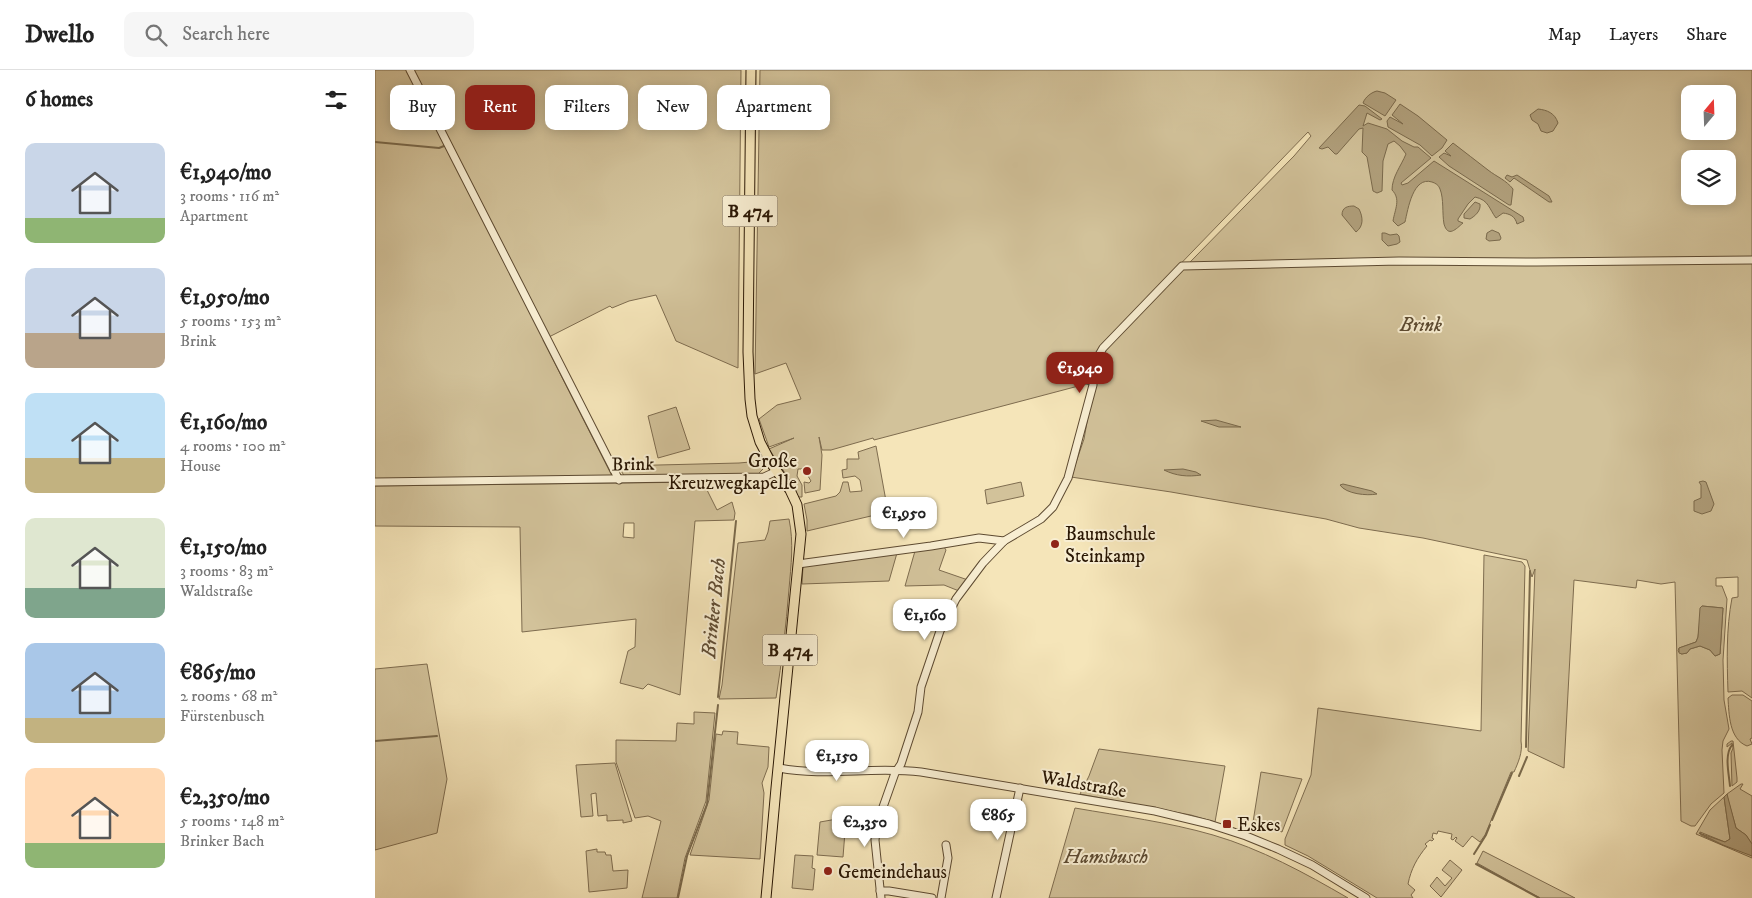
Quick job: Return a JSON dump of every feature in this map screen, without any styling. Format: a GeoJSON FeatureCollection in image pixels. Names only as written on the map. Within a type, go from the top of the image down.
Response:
{"type":"FeatureCollection","features":[{"type":"Feature","properties":{"kind":"main road","name":"B 474"},"geometry":{"type":"LineString","coordinates":[[751,70],[748,352],[750,399],[752,416],[760,442],[793,495],[799,513],[801,534],[766,898]]}},
{"type":"Feature","properties":{"kind":"street"},"geometry":{"type":"LineString","coordinates":[[410,70],[619,480]]}},
{"type":"Feature","properties":{"kind":"street"},"geometry":{"type":"LineString","coordinates":[[932,898],[889,891],[880,895],[875,840],[876,829],[895,773],[901,764],[918,712],[923,682],[947,614],[955,599],[1003,541],[1041,519],[1053,507],[1068,478],[1077,448],[1093,385],[1093,372],[1096,360],[1103,348],[1182,266],[1399,262],[1752,260]]}},
{"type":"Feature","properties":{"kind":"street","name":"Brink"},"geometry":{"type":"LineString","coordinates":[[375,482],[764,477],[777,471]]}},
{"type":"Feature","properties":{"kind":"street"},"geometry":{"type":"LineString","coordinates":[[798,564],[979,538],[1003,541]]}},
{"type":"Feature","properties":{"kind":"street","name":"Waldstraße"},"geometry":{"type":"LineString","coordinates":[[779,768],[805,772],[897,770],[928,773],[1165,813],[1225,828],[1259,840],[1300,859],[1366,898]]}},
{"type":"Feature","properties":{"kind":"street"},"geometry":{"type":"LineString","coordinates":[[996,898],[1020,788]]}},
{"type":"Feature","properties":{"kind":"street"},"geometry":{"type":"LineString","coordinates":[[941,898],[948,858],[946,846]]}},
{"type":"Feature","properties":{"kind":"green space"},"geometry":{"type":"Polygon","coordinates":[[[375,70],[406,70],[414,85],[390,85],[390,130],[455,130],[455,85],[421,85],[413,70],[741,70],[741,85],[717,85],[717,130],[740,130],[738,368],[676,341],[656,295],[629,301],[612,308],[610,306],[543,340],[612,476],[375,479],[375,70]]]}},
{"type":"Feature","properties":{"kind":"green space"},"geometry":{"type":"Polygon","coordinates":[[[760,70],[1752,70],[1752,257],[1681,258],[1752,258],[1752,698],[1742,691],[1728,692],[1729,621],[1732,598],[1738,597],[1738,577],[1716,578],[1716,586],[1722,586],[1727,599],[1723,660],[1724,700],[1729,729],[1723,741],[1722,750],[1724,793],[1711,804],[1695,826],[1681,821],[1675,582],[1661,584],[1637,580],[1636,588],[1574,580],[1564,768],[1528,751],[1535,569],[1532,577],[1527,560],[1423,538],[1359,528],[1326,519],[1071,477],[1084,439],[1098,356],[1294,156],[1311,136],[1308,132],[1106,341],[1094,358],[1090,385],[1086,384],[831,450],[822,450],[819,437],[822,455],[820,490],[805,493],[804,482],[809,483],[811,481],[808,476],[812,473],[812,469],[804,466],[798,469],[797,476],[802,485],[802,497],[797,497],[789,479],[769,449],[794,438],[769,447],[759,419],[777,405],[801,399],[786,363],[755,374],[759,130],[830,130],[830,85],[760,85],[760,70]],[[1702,606],[1696,642],[1679,648],[1678,651],[1681,654],[1700,646],[1710,650],[1715,656],[1720,654],[1723,608],[1702,606]]]}},
{"type":"Feature","properties":{"kind":"green space"},"geometry":{"type":"Polygon","coordinates":[[[676,407],[690,449],[658,458],[648,416],[676,407]]]}},
{"type":"Feature","properties":{"kind":"green space"},"geometry":{"type":"Polygon","coordinates":[[[876,446],[888,512],[807,531],[804,504],[836,496],[840,492],[843,482],[848,482],[850,492],[862,491],[860,480],[855,476],[843,478],[842,470],[847,469],[847,459],[859,459],[858,452],[876,446]]]}},
{"type":"Feature","properties":{"kind":"green space"},"geometry":{"type":"Polygon","coordinates":[[[761,461],[765,467],[758,474],[625,477],[618,466],[739,463],[761,461]]]}},
{"type":"Feature","properties":{"kind":"green space"},"geometry":{"type":"Polygon","coordinates":[[[703,482],[717,510],[732,502],[735,513],[734,520],[695,521],[680,695],[648,684],[643,689],[620,683],[628,651],[635,647],[636,619],[522,632],[520,527],[375,526],[375,486],[703,482]],[[624,523],[623,537],[634,538],[634,523],[624,523]]]}},
{"type":"Feature","properties":{"kind":"green space"},"geometry":{"type":"Polygon","coordinates":[[[1021,482],[1024,496],[987,504],[985,490],[1021,482]]]}},
{"type":"Feature","properties":{"kind":"green space"},"geometry":{"type":"Polygon","coordinates":[[[789,519],[792,545],[791,563],[776,698],[719,699],[738,543],[765,540],[770,521],[789,519]]]}},
{"type":"Feature","properties":{"kind":"green space"},"geometry":{"type":"Polygon","coordinates":[[[944,547],[946,550],[939,570],[968,580],[959,591],[944,585],[905,586],[915,551],[944,547]]]}},
{"type":"Feature","properties":{"kind":"green space"},"geometry":{"type":"Polygon","coordinates":[[[897,553],[889,581],[802,584],[803,566],[897,553]]]}},
{"type":"Feature","properties":{"kind":"green space"},"geometry":{"type":"Polygon","coordinates":[[[1484,555],[1522,562],[1525,566],[1520,757],[1514,772],[1511,772],[1485,835],[1480,842],[1472,836],[1463,847],[1455,841],[1456,837],[1453,840],[1451,839],[1452,834],[1438,831],[1437,834],[1433,833],[1432,838],[1434,839],[1425,844],[1427,846],[1417,859],[1411,873],[1408,884],[1415,890],[1411,895],[1413,898],[1377,898],[1308,856],[1285,845],[1285,839],[1311,775],[1318,708],[1481,731],[1484,555]]]}},
{"type":"Feature","properties":{"kind":"green space"},"geometry":{"type":"Polygon","coordinates":[[[427,664],[447,779],[437,833],[375,850],[375,669],[427,664]]]}},
{"type":"Feature","properties":{"kind":"green space"},"geometry":{"type":"Polygon","coordinates":[[[1732,695],[1743,695],[1752,701],[1752,738],[1750,739],[1752,744],[1747,746],[1741,743],[1733,732],[1728,698],[1732,695]]]}},
{"type":"Feature","properties":{"kind":"green space"},"geometry":{"type":"Polygon","coordinates":[[[694,712],[715,713],[706,801],[685,858],[677,898],[642,898],[661,821],[648,816],[635,818],[616,762],[616,740],[676,741],[677,723],[694,724],[694,712]]]}},
{"type":"Feature","properties":{"kind":"green space"},"geometry":{"type":"Polygon","coordinates":[[[723,731],[738,732],[737,744],[769,747],[768,767],[762,783],[764,793],[760,859],[690,855],[709,800],[716,734],[722,735],[723,731]]]}},
{"type":"Feature","properties":{"kind":"green space"},"geometry":{"type":"Polygon","coordinates":[[[1733,741],[1737,778],[1737,782],[1732,786],[1732,743],[1727,747],[1727,744],[1733,741]]]}},
{"type":"Feature","properties":{"kind":"green space"},"geometry":{"type":"Polygon","coordinates":[[[1099,749],[1225,766],[1215,822],[1191,815],[1080,794],[1099,749]]]}},
{"type":"Feature","properties":{"kind":"green space"},"geometry":{"type":"Polygon","coordinates":[[[615,763],[632,821],[623,823],[623,820],[607,821],[607,815],[598,816],[596,793],[591,794],[593,816],[581,817],[576,765],[615,763]]]}},
{"type":"Feature","properties":{"kind":"green space"},"geometry":{"type":"Polygon","coordinates":[[[1261,772],[1302,779],[1282,832],[1253,822],[1261,772]]]}},
{"type":"Feature","properties":{"kind":"green space"},"geometry":{"type":"Polygon","coordinates":[[[1743,784],[1740,789],[1752,796],[1752,844],[1746,835],[1736,828],[1727,796],[1727,794],[1743,784]]]}},
{"type":"Feature","properties":{"kind":"green space"},"geometry":{"type":"Polygon","coordinates":[[[1724,797],[1730,839],[1725,842],[1700,832],[1701,835],[1752,855],[1752,858],[1696,834],[1710,810],[1724,797]]]}},
{"type":"Feature","properties":{"kind":"green space","name":"Hamsbusch"},"geometry":{"type":"Polygon","coordinates":[[[1075,808],[1179,826],[1213,835],[1248,847],[1282,862],[1348,898],[1049,898],[1075,808]]]}},
{"type":"Feature","properties":{"kind":"green space"},"geometry":{"type":"Polygon","coordinates":[[[846,819],[843,857],[817,855],[820,822],[846,819]]]}},
{"type":"Feature","properties":{"kind":"green space"},"geometry":{"type":"Polygon","coordinates":[[[597,849],[597,852],[605,852],[606,855],[611,855],[613,871],[628,870],[627,888],[589,892],[586,851],[597,849]]]}},
{"type":"Feature","properties":{"kind":"green space"},"geometry":{"type":"Polygon","coordinates":[[[1483,851],[1575,898],[1540,898],[1477,863],[1483,851]]]}},
{"type":"Feature","properties":{"kind":"green space"},"geometry":{"type":"Polygon","coordinates":[[[795,855],[813,856],[812,868],[815,869],[813,890],[792,888],[795,855]]]}},
{"type":"Feature","properties":{"kind":"green space"},"geometry":{"type":"Polygon","coordinates":[[[1450,860],[1462,870],[1441,897],[1430,886],[1437,877],[1445,886],[1452,878],[1442,870],[1450,860]]]}},
{"type":"Feature","properties":{"kind":"shaded area"},"geometry":{"type":"Polygon","coordinates":[[[1377,91],[1385,93],[1396,100],[1385,116],[1363,103],[1369,95],[1377,91]]]}},
{"type":"Feature","properties":{"kind":"shaded area"},"geometry":{"type":"Polygon","coordinates":[[[1400,104],[1447,140],[1442,148],[1432,156],[1420,145],[1388,127],[1387,121],[1390,117],[1403,124],[1392,115],[1400,104]]]}},
{"type":"Feature","properties":{"kind":"shaded area"},"geometry":{"type":"Polygon","coordinates":[[[1359,105],[1365,106],[1382,119],[1380,120],[1367,113],[1363,126],[1368,123],[1387,129],[1402,141],[1418,147],[1431,158],[1401,183],[1402,185],[1408,183],[1434,161],[1523,217],[1524,221],[1517,224],[1512,216],[1503,213],[1496,218],[1483,200],[1475,197],[1458,219],[1458,221],[1463,223],[1458,228],[1448,231],[1444,224],[1442,197],[1438,185],[1426,181],[1416,189],[1410,202],[1405,222],[1398,226],[1393,221],[1397,201],[1392,185],[1406,154],[1400,146],[1394,141],[1388,144],[1383,161],[1382,191],[1377,193],[1373,191],[1367,157],[1362,152],[1363,128],[1359,129],[1337,154],[1328,147],[1319,148],[1359,105]]]}},
{"type":"Feature","properties":{"kind":"shaded area"},"geometry":{"type":"Polygon","coordinates":[[[1538,109],[1553,114],[1558,123],[1553,131],[1547,133],[1541,131],[1538,124],[1532,120],[1530,115],[1538,109]]]}},
{"type":"Feature","properties":{"kind":"shaded area"},"geometry":{"type":"Polygon","coordinates":[[[1453,143],[1513,189],[1511,205],[1449,166],[1439,157],[1444,153],[1451,156],[1445,151],[1453,143]]]}},
{"type":"Feature","properties":{"kind":"shaded area"},"geometry":{"type":"Polygon","coordinates":[[[1507,175],[1512,177],[1517,175],[1549,196],[1552,202],[1549,202],[1514,178],[1510,182],[1505,178],[1507,175]]]}},
{"type":"Feature","properties":{"kind":"shaded area"},"geometry":{"type":"Polygon","coordinates":[[[1475,202],[1480,204],[1480,209],[1470,219],[1464,218],[1464,214],[1475,202]]]}},
{"type":"Feature","properties":{"kind":"shaded area"},"geometry":{"type":"Polygon","coordinates":[[[1354,206],[1359,209],[1362,218],[1362,224],[1356,232],[1342,215],[1344,209],[1354,206]]]}},
{"type":"Feature","properties":{"kind":"shaded area"},"geometry":{"type":"Polygon","coordinates":[[[1492,230],[1499,233],[1500,240],[1489,241],[1486,239],[1487,233],[1492,230]]]}},
{"type":"Feature","properties":{"kind":"shaded area"},"geometry":{"type":"Polygon","coordinates":[[[1382,233],[1397,234],[1400,242],[1388,246],[1382,240],[1382,233]]]}},
{"type":"Feature","properties":{"kind":"shaded area"},"geometry":{"type":"Polygon","coordinates":[[[1216,420],[1241,427],[1219,427],[1201,421],[1216,420]]]}},
{"type":"Feature","properties":{"kind":"shaded area"},"geometry":{"type":"Polygon","coordinates":[[[1183,469],[1201,475],[1182,476],[1164,470],[1183,469]]]}},
{"type":"Feature","properties":{"kind":"shaded area"},"geometry":{"type":"Polygon","coordinates":[[[1699,482],[1706,482],[1714,504],[1711,511],[1702,514],[1694,511],[1694,501],[1701,498],[1701,485],[1699,482]]]}},
{"type":"Feature","properties":{"kind":"shaded area"},"geometry":{"type":"Polygon","coordinates":[[[1343,484],[1377,494],[1368,495],[1352,492],[1340,485],[1343,484]]]}},
{"type":"Feature","properties":{"kind":"shaded area"},"geometry":{"type":"Polygon","coordinates":[[[1702,606],[1723,608],[1720,654],[1715,656],[1710,650],[1700,646],[1690,649],[1687,653],[1679,653],[1679,648],[1696,642],[1700,608],[1702,606]]]}},
{"type":"Feature","properties":{"kind":"shaded area"},"geometry":{"type":"Polygon","coordinates":[[[1727,794],[1736,828],[1746,835],[1752,844],[1752,856],[1699,833],[1725,842],[1730,839],[1724,797],[1727,794]]]}},
{"type":"Feature","properties":{"kind":"waterway"},"geometry":{"type":"LineString","coordinates":[[375,142],[439,148],[444,146]]}},
{"type":"Feature","properties":{"kind":"waterway","name":"Brinker Bach"},"geometry":{"type":"LineString","coordinates":[[718,697],[736,521]]}},
{"type":"Feature","properties":{"kind":"waterway"},"geometry":{"type":"LineString","coordinates":[[1526,747],[1530,571]]}},
{"type":"Feature","properties":{"kind":"waterway","name":"Brinker Bach"},"geometry":{"type":"LineString","coordinates":[[678,898],[687,856],[707,804],[718,705]]}},
{"type":"Feature","properties":{"kind":"waterway"},"geometry":{"type":"LineString","coordinates":[[375,741],[437,736]]}},
{"type":"Feature","properties":{"kind":"waterway"},"geometry":{"type":"LineString","coordinates":[[1730,786],[1728,754],[1732,745]]}},
{"type":"Feature","properties":{"kind":"waterway"},"geometry":{"type":"LineString","coordinates":[[1519,776],[1527,757]]}},
{"type":"Feature","properties":{"kind":"waterway"},"geometry":{"type":"LineString","coordinates":[[1492,820],[1512,773]]}},
{"type":"Feature","properties":{"kind":"waterway"},"geometry":{"type":"LineString","coordinates":[[1474,854],[1490,825]]}},
{"type":"Feature","properties":{"kind":"waterway"},"geometry":{"type":"LineString","coordinates":[[1476,864],[1539,898]]}},
{"type":"Feature","properties":{"kind":"place","name":"Große Kreuzwegkapelle"},"geometry":{"type":"Point","coordinates":[807,471]}},
{"type":"Feature","properties":{"kind":"place","name":"Baumschule Steinkamp"},"geometry":{"type":"Point","coordinates":[1055,544]}},
{"type":"Feature","properties":{"kind":"place","name":"Eskes"},"geometry":{"type":"Point","coordinates":[1227,824]}},
{"type":"Feature","properties":{"kind":"place","name":"Gemeindehaus"},"geometry":{"type":"Point","coordinates":[828,871]}}]}
